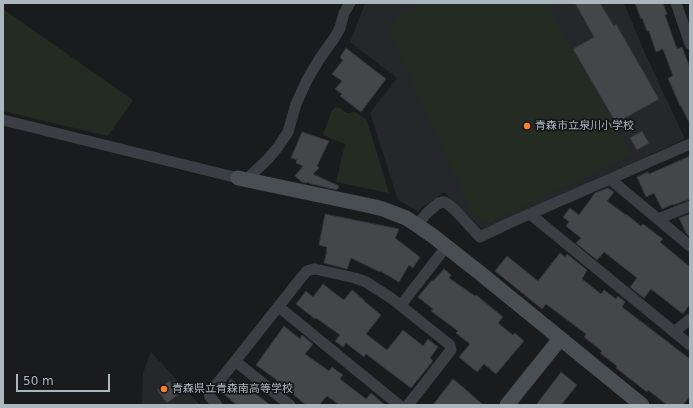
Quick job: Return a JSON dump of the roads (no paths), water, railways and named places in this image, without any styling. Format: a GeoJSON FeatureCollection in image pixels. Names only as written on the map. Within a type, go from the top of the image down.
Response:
{"type":"FeatureCollection","features":[{"type":"Feature","properties":{"kind":"street"},"geometry":{"type":"LineString","coordinates":[[243,179],[268,159],[288,132],[296,104],[306,80],[335,37],[340,28],[344,13],[350,3]]}},
{"type":"Feature","properties":{"kind":"street"},"geometry":{"type":"LineString","coordinates":[[676,3],[690,44]]}},
{"type":"Feature","properties":{"kind":"street"},"geometry":{"type":"LineString","coordinates":[[3,120],[243,179],[371,206],[406,218],[446,247],[642,405]]}},
{"type":"Feature","properties":{"kind":"street"},"geometry":{"type":"LineString","coordinates":[[417,225],[435,206],[444,202],[455,210],[480,237],[690,144]]}},
{"type":"Feature","properties":{"kind":"street"},"geometry":{"type":"LineString","coordinates":[[610,179],[690,246]]}},
{"type":"Feature","properties":{"kind":"street"},"geometry":{"type":"LineString","coordinates":[[658,219],[690,206]]}},
{"type":"Feature","properties":{"kind":"street"},"geometry":{"type":"LineString","coordinates":[[530,214],[690,345]]}},
{"type":"Feature","properties":{"kind":"street"},"geometry":{"type":"LineString","coordinates":[[401,305],[446,247]]}},
{"type":"Feature","properties":{"kind":"street"},"geometry":{"type":"LineString","coordinates":[[217,405],[209,394],[307,271],[315,269],[366,282],[401,305],[450,345],[451,350],[408,405]]}},
{"type":"Feature","properties":{"kind":"street"},"geometry":{"type":"LineString","coordinates":[[279,307],[400,405]]}},
{"type":"Feature","properties":{"kind":"street"},"geometry":{"type":"LineString","coordinates":[[674,332],[690,318]]}},
{"type":"Feature","properties":{"kind":"street"},"geometry":{"type":"LineString","coordinates":[[511,404],[560,339]]}},
{"type":"Feature","properties":{"kind":"street"},"geometry":{"type":"LineString","coordinates":[[235,361],[290,405]]}},
{"type":"Feature","properties":{"kind":"place","name":"青森市立泉川小学校"},"geometry":{"type":"Point","coordinates":[527,126]}},
{"type":"Feature","properties":{"kind":"place","name":"青森県立青森南高等学校"},"geometry":{"type":"Point","coordinates":[164,389]}}]}
